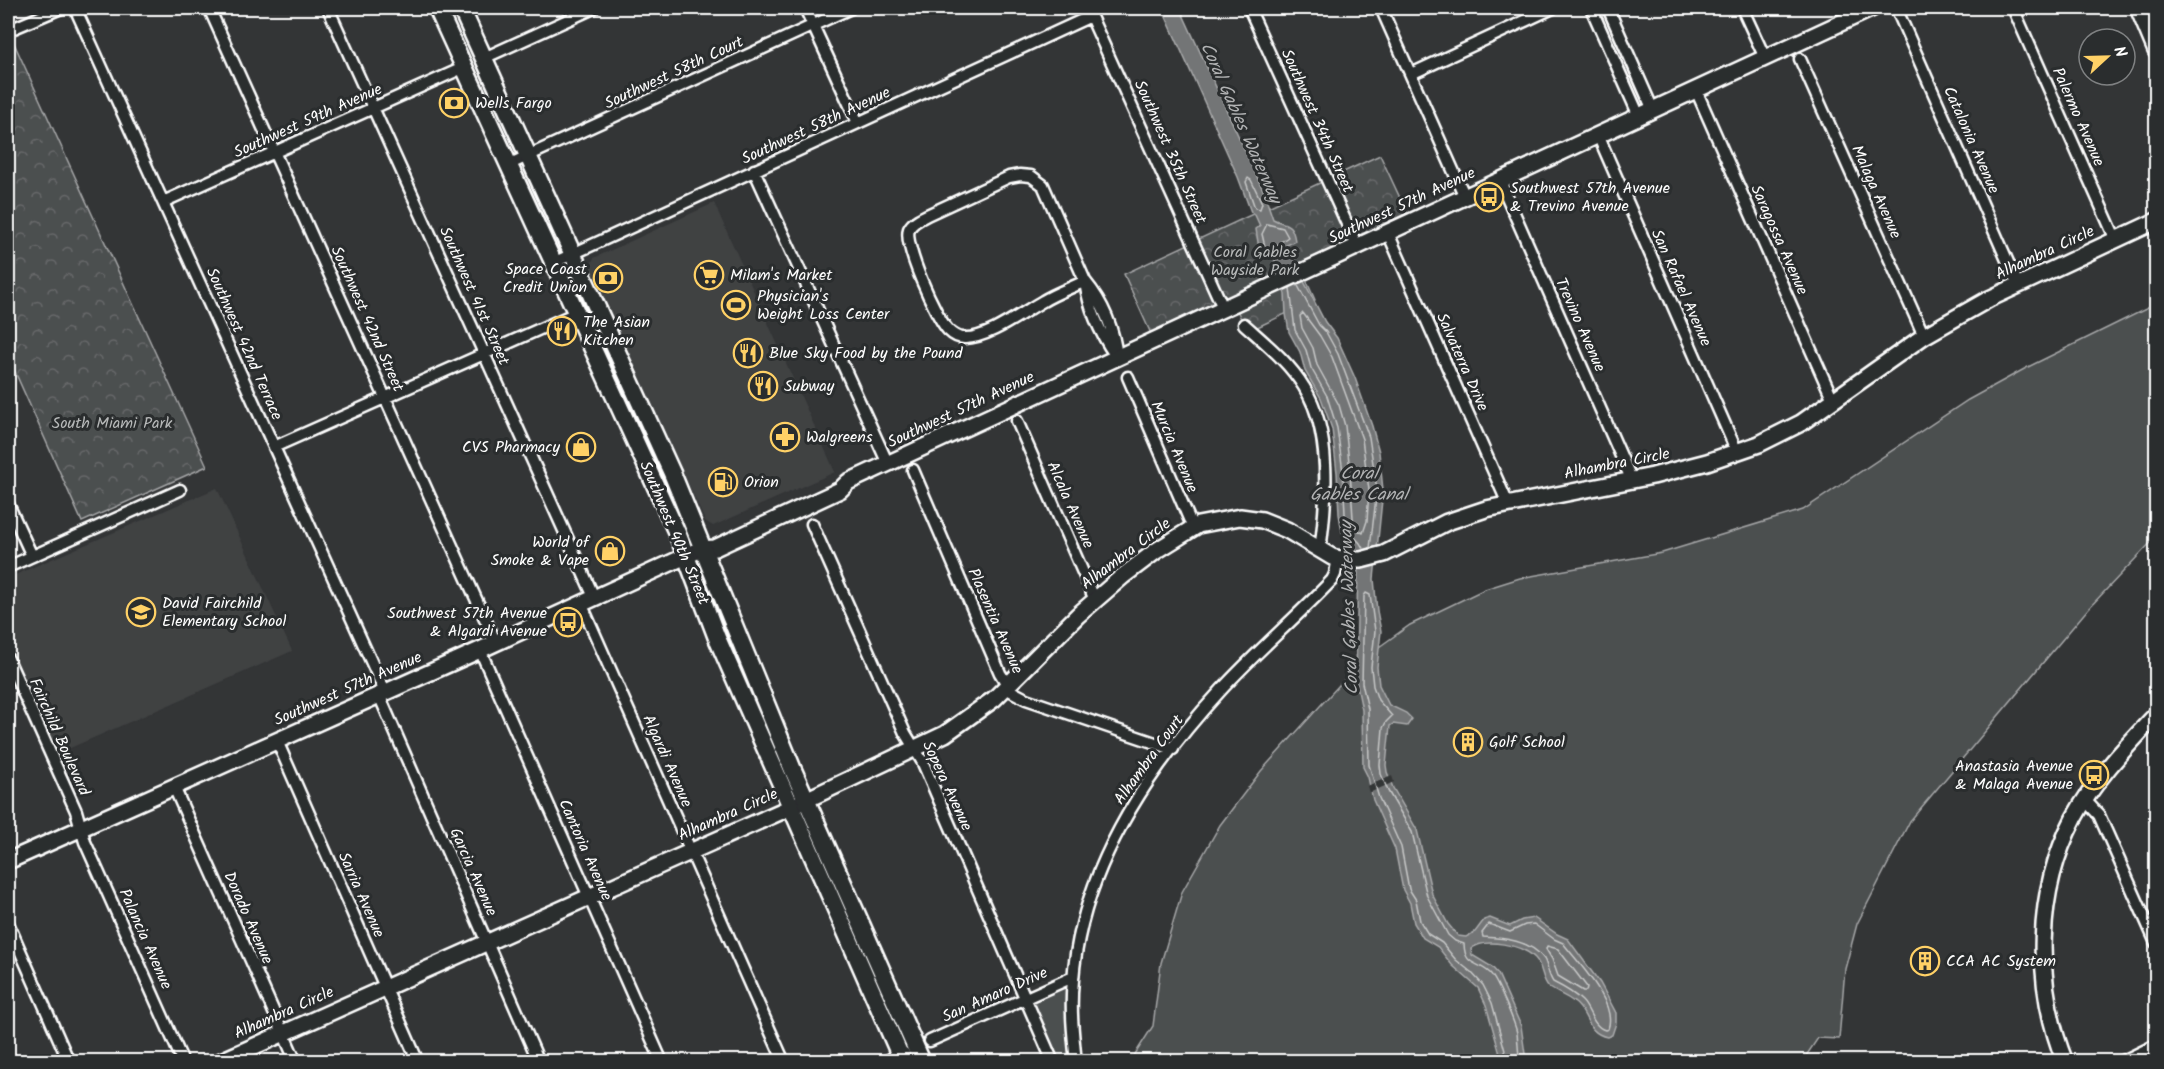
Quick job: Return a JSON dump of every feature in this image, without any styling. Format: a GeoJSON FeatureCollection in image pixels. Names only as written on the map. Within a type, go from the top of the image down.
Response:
{"type":"FeatureCollection","features":[{"type":"Feature","properties":{"kind":"main road","name":"Southwest 40th Street"},"geometry":{"type":"LineString","coordinates":[[437,8],[686,556],[717,638],[799,803],[914,1053]]}},
{"type":"Feature","properties":{"kind":"main road","name":"Southwest 40th Street"},"geometry":{"type":"LineString","coordinates":[[461,8],[672,473],[799,803]]}},
{"type":"Feature","properties":{"kind":"main road"},"geometry":{"type":"LineString","coordinates":[[456,47],[475,57],[484,58]]}},
{"type":"Feature","properties":{"kind":"main road"},"geometry":{"type":"LineString","coordinates":[[592,348],[620,358]]}},
{"type":"Feature","properties":{"kind":"main road"},"geometry":{"type":"LineString","coordinates":[[600,366],[628,375]]}},
{"type":"Feature","properties":{"kind":"street"},"geometry":{"type":"LineString","coordinates":[[14,28],[61,8]]}},
{"type":"Feature","properties":{"kind":"street","name":"Southwest 42nd Terrace"},"geometry":{"type":"LineString","coordinates":[[75,8],[274,447],[382,694]]}},
{"type":"Feature","properties":{"kind":"street","name":"Southwest 42nd Street"},"geometry":{"type":"LineString","coordinates":[[209,8],[496,643]]}},
{"type":"Feature","properties":{"kind":"street","name":"Southwest 41st Street"},"geometry":{"type":"LineString","coordinates":[[328,8],[484,354],[588,600]]}},
{"type":"Feature","properties":{"kind":"street"},"geometry":{"type":"LineString","coordinates":[[484,58],[594,8]]}},
{"type":"Feature","properties":{"kind":"street"},"geometry":{"type":"LineString","coordinates":[[805,8],[858,123]]}},
{"type":"Feature","properties":{"kind":"street","name":"Southwest 58th Court"},"geometry":{"type":"LineString","coordinates":[[508,165],[852,8]]}},
{"type":"Feature","properties":{"kind":"street","name":"Southwest 34th Street"},"geometry":{"type":"LineString","coordinates":[[1250,8],[1357,246]]}},
{"type":"Feature","properties":{"kind":"street"},"geometry":{"type":"LineString","coordinates":[[1381,8],[1465,197]]}},
{"type":"Feature","properties":{"kind":"street"},"geometry":{"type":"LineString","coordinates":[[1411,74],[1553,8]]}},
{"type":"Feature","properties":{"kind":"street"},"geometry":{"type":"LineString","coordinates":[[1591,8],[1646,113]]}},
{"type":"Feature","properties":{"kind":"street"},"geometry":{"type":"LineString","coordinates":[[1608,8],[1646,113]]}},
{"type":"Feature","properties":{"kind":"street"},"geometry":{"type":"LineString","coordinates":[[1742,8],[1765,58]]}},
{"type":"Feature","properties":{"kind":"street","name":"Southwest 57th Avenue"},"geometry":{"type":"LineString","coordinates":[[8,858],[174,787],[686,556],[702,549],[715,548],[836,482],[848,482],[888,464],[1873,8]]}},
{"type":"Feature","properties":{"kind":"street","name":"Catalonia Avenue"},"geometry":{"type":"LineString","coordinates":[[1896,8],[2018,285]]}},
{"type":"Feature","properties":{"kind":"street","name":"Palermo Avenue"},"geometry":{"type":"LineString","coordinates":[[2013,8],[2116,240]]}},
{"type":"Feature","properties":{"kind":"street","name":"Southwest 58th Avenue"},"geometry":{"type":"LineString","coordinates":[[553,263],[858,123],[1089,12]]}},
{"type":"Feature","properties":{"kind":"street","name":"Southwest 35th Street"},"geometry":{"type":"LineString","coordinates":[[1089,12],[1224,310]]}},
{"type":"Feature","properties":{"kind":"street"},"geometry":{"type":"LineString","coordinates":[[2146,13],[2157,51]]}},
{"type":"Feature","properties":{"kind":"street","name":"Malaga Avenue"},"geometry":{"type":"LineString","coordinates":[[1800,59],[1924,336]]}},
{"type":"Feature","properties":{"kind":"street","name":"Southwest 59th Avenue"},"geometry":{"type":"LineString","coordinates":[[163,202],[465,67]]}},
{"type":"Feature","properties":{"kind":"street","name":"Saragossa Avenue"},"geometry":{"type":"LineString","coordinates":[[1696,90],[1834,402]]}},
{"type":"Feature","properties":{"kind":"street","name":"San Rafael Avenue"},"geometry":{"type":"LineString","coordinates":[[1598,135],[1737,452]]}},
{"type":"Feature","properties":{"kind":"street"},"geometry":{"type":"LineString","coordinates":[[754,170],[888,464]]}},
{"type":"Feature","properties":{"kind":"street"},"geometry":{"type":"LineString","coordinates":[[1085,281],[1044,300],[983,334],[965,338],[956,336],[946,328],[934,307],[910,249],[909,231],[912,224],[927,214],[1009,177],[1031,176],[1040,181],[1047,191],[1085,281],[1098,297],[1114,334],[1117,358]]}},
{"type":"Feature","properties":{"kind":"street","name":"Trevino Avenue"},"geometry":{"type":"LineString","coordinates":[[1500,180],[1632,481]]}},
{"type":"Feature","properties":{"kind":"street","name":"Alhambra Circle"},"geometry":{"type":"LineString","coordinates":[[219,1062],[799,803],[915,749],[960,725],[994,699],[1095,600],[1147,557],[1206,522],[1240,517],[1262,520],[1287,530],[1338,558],[1355,560],[1378,556],[1448,522],[1508,504],[1632,481],[1680,470],[1737,452],[1801,423],[1834,402],[1924,336],[1989,299],[2157,221]]}},
{"type":"Feature","properties":{"kind":"street","name":"Salvaterra Drive"},"geometry":{"type":"LineString","coordinates":[[1388,233],[1508,504]]}},
{"type":"Feature","properties":{"kind":"street"},"geometry":{"type":"LineString","coordinates":[[274,447],[576,313]]}},
{"type":"Feature","properties":{"kind":"street"},"geometry":{"type":"LineString","coordinates":[[1244,324],[1293,370],[1316,409],[1321,433],[1325,487],[1320,550]]}},
{"type":"Feature","properties":{"kind":"street","name":"Murcia Avenue"},"geometry":{"type":"LineString","coordinates":[[1128,377],[1193,528]]}},
{"type":"Feature","properties":{"kind":"street","name":"Alcala Avenue"},"geometry":{"type":"LineString","coordinates":[[1017,422],[1095,600]]}},
{"type":"Feature","properties":{"kind":"street","name":"Plasentia Avenue"},"geometry":{"type":"LineString","coordinates":[[913,470],[1000,673],[1015,694],[1173,749]]}},
{"type":"Feature","properties":{"kind":"street"},"geometry":{"type":"LineString","coordinates":[[8,567],[180,490]]}},
{"type":"Feature","properties":{"kind":"street"},"geometry":{"type":"LineString","coordinates":[[8,504],[32,556]]}},
{"type":"Feature","properties":{"kind":"street","name":"Sopera Avenue"},"geometry":{"type":"LineString","coordinates":[[812,524],[905,733],[915,749],[1053,1062]]}},
{"type":"Feature","properties":{"kind":"street","name":"Alhambra Court"},"geometry":{"type":"LineString","coordinates":[[1076,1062],[1072,1014],[1073,977],[1084,920],[1108,852],[1132,806],[1173,749],[1222,688],[1332,580],[1338,558]]}},
{"type":"Feature","properties":{"kind":"street","name":"Algardi Avenue"},"geometry":{"type":"LineString","coordinates":[[588,600],[691,851],[784,1062]]}},
{"type":"Feature","properties":{"kind":"street","name":"Cantoria Avenue"},"geometry":{"type":"LineString","coordinates":[[480,650],[662,1062]]}},
{"type":"Feature","properties":{"kind":"street","name":"Fairchild Boulevard"},"geometry":{"type":"LineString","coordinates":[[8,660],[81,828]]}},
{"type":"Feature","properties":{"kind":"street","name":"Garcia Avenue"},"geometry":{"type":"LineString","coordinates":[[382,694],[539,1062]]}},
{"type":"Feature","properties":{"kind":"street"},"geometry":{"type":"LineString","coordinates":[[2065,1062],[2055,1033],[2043,965],[2046,910],[2057,860],[2074,818],[2106,770],[2157,715]]}},
{"type":"Feature","properties":{"kind":"street","name":"Sarria Avenue"},"geometry":{"type":"LineString","coordinates":[[277,741],[418,1062]]}},
{"type":"Feature","properties":{"kind":"street","name":"Dorado Avenue"},"geometry":{"type":"LineString","coordinates":[[174,787],[296,1062]]}},
{"type":"Feature","properties":{"kind":"street"},"geometry":{"type":"LineString","coordinates":[[2085,801],[2099,815],[2157,943]]}},
{"type":"Feature","properties":{"kind":"street","name":"Palancia Avenue"},"geometry":{"type":"LineString","coordinates":[[81,828],[183,1062]]}},
{"type":"Feature","properties":{"kind":"street"},"geometry":{"type":"LineString","coordinates":[[8,923],[69,1062]]}},
{"type":"Feature","properties":{"kind":"street","name":"San Amaro Drive"},"geometry":{"type":"LineString","coordinates":[[884,1062],[914,1053],[1073,977]]}},
{"type":"Feature","properties":{"kind":"street"},"geometry":{"type":"LineString","coordinates":[[2121,1062],[2157,1045]]}},
{"type":"Feature","properties":{"kind":"shaded area"},"geometry":{"type":"Polygon","coordinates":[[[714,203],[835,472],[713,526],[705,521],[590,266],[594,258],[714,203]]]}},
{"type":"Feature","properties":{"kind":"shaded area","name":"David Fairchild Elementary School"},"geometry":{"type":"Polygon","coordinates":[[[217,488],[292,651],[54,755],[8,646],[8,578],[217,488]]]}},
{"type":"Feature","properties":{"kind":"green space","name":"South Miami Park"},"geometry":{"type":"Polygon","coordinates":[[[8,30],[207,466],[82,522],[8,356],[8,30]]]}},
{"type":"Feature","properties":{"kind":"green space","name":"Coral Gables Wayside Park"},"geometry":{"type":"Polygon","coordinates":[[[1380,155],[1407,213],[1299,264],[1315,300],[1247,332],[1231,297],[1152,336],[1124,274],[1380,155]]]}},
{"type":"Feature","properties":{"kind":"green space"},"geometry":{"type":"Polygon","coordinates":[[[2156,304],[2156,537],[2088,609],[1910,821],[1857,924],[1845,969],[1839,1039],[1818,1038],[1802,1062],[1130,1062],[1153,1026],[1161,963],[1182,892],[1220,825],[1261,771],[1340,684],[1379,647],[1410,625],[1485,589],[1520,578],[1662,553],[1803,510],[1968,400],[2028,367],[2156,304]]]}},
{"type":"Feature","properties":{"kind":"green space"},"geometry":{"type":"Polygon","coordinates":[[[1063,985],[1066,988],[1066,1019],[1071,1061],[1059,1061],[1033,1004],[1034,998],[1063,985]]]}},
{"type":"Feature","properties":{"kind":"water","name":"Coral Gables Canal"},"geometry":{"type":"Polygon","coordinates":[[[1162,8],[1180,8],[1263,190],[1273,219],[1288,225],[1292,230],[1295,241],[1281,248],[1285,255],[1296,250],[1295,264],[1325,322],[1337,338],[1355,378],[1372,426],[1379,452],[1383,490],[1374,579],[1381,631],[1377,667],[1379,685],[1389,705],[1406,713],[1412,719],[1407,726],[1393,724],[1390,726],[1386,765],[1393,788],[1417,830],[1432,894],[1448,924],[1458,936],[1466,937],[1475,932],[1484,920],[1490,918],[1510,926],[1522,920],[1534,918],[1568,939],[1600,983],[1616,1013],[1612,1035],[1607,1037],[1596,1032],[1577,1004],[1549,987],[1538,961],[1529,953],[1503,944],[1477,945],[1471,949],[1472,955],[1492,967],[1498,974],[1521,1026],[1526,1061],[1502,1061],[1486,1005],[1478,988],[1452,965],[1438,947],[1423,938],[1414,923],[1410,903],[1403,890],[1395,849],[1373,800],[1368,777],[1363,767],[1362,710],[1356,681],[1358,552],[1342,532],[1332,429],[1321,398],[1305,371],[1300,352],[1289,332],[1285,294],[1274,262],[1276,259],[1273,251],[1265,253],[1259,249],[1256,229],[1260,226],[1251,212],[1238,177],[1162,8]]]}},
{"type":"Feature","properties":{"kind":"pier"},"geometry":{"type":"Polygon","coordinates":[[[1392,776],[1394,782],[1369,793],[1367,786],[1392,776]]]}},
{"type":"Feature","properties":{"kind":"place","name":"Wells Fargo"},"geometry":{"type":"Point","coordinates":[454,103]}},
{"type":"Feature","properties":{"kind":"place","name":"Southwest 57th Avenue & Trevino Avenue"},"geometry":{"type":"Point","coordinates":[1489,197]}},
{"type":"Feature","properties":{"kind":"place","name":"Milam's Market"},"geometry":{"type":"Point","coordinates":[709,275]}},
{"type":"Feature","properties":{"kind":"place","name":"Space Coast Credit Union"},"geometry":{"type":"Point","coordinates":[608,278]}},
{"type":"Feature","properties":{"kind":"place","name":"Physician's Weight Loss Center"},"geometry":{"type":"Point","coordinates":[736,305]}},
{"type":"Feature","properties":{"kind":"place","name":"The Asian Kitchen"},"geometry":{"type":"Point","coordinates":[562,331]}},
{"type":"Feature","properties":{"kind":"place","name":"Blue Sky Food by the Pound"},"geometry":{"type":"Point","coordinates":[748,353]}},
{"type":"Feature","properties":{"kind":"place","name":"Subway"},"geometry":{"type":"Point","coordinates":[763,386]}},
{"type":"Feature","properties":{"kind":"place","name":"Walgreens"},"geometry":{"type":"Point","coordinates":[785,437]}},
{"type":"Feature","properties":{"kind":"place","name":"CVS Pharmacy"},"geometry":{"type":"Point","coordinates":[581,447]}},
{"type":"Feature","properties":{"kind":"place","name":"Orion"},"geometry":{"type":"Point","coordinates":[723,482]}},
{"type":"Feature","properties":{"kind":"place","name":"World of Smoke & Vape"},"geometry":{"type":"Point","coordinates":[610,551]}},
{"type":"Feature","properties":{"kind":"place","name":"David Fairchild Elementary School"},"geometry":{"type":"Point","coordinates":[141,612]}},
{"type":"Feature","properties":{"kind":"place","name":"Southwest 57th Avenue & Algardi Avenue"},"geometry":{"type":"Point","coordinates":[568,622]}},
{"type":"Feature","properties":{"kind":"place","name":"Golf School"},"geometry":{"type":"Point","coordinates":[1468,742]}},
{"type":"Feature","properties":{"kind":"place","name":"Anastasia Avenue & Malaga Avenue"},"geometry":{"type":"Point","coordinates":[2094,775]}},
{"type":"Feature","properties":{"kind":"place","name":"CCA AC System"},"geometry":{"type":"Point","coordinates":[1925,961]}},
{"type":"Feature","properties":{"kind":"water label","name":"Coral Gables Waterway"},"geometry":{"type":"Point","coordinates":[1240,123]}},
{"type":"Feature","properties":{"kind":"water label","name":"Coral Gables Waterway"},"geometry":{"type":"Point","coordinates":[1350,608]}}]}
